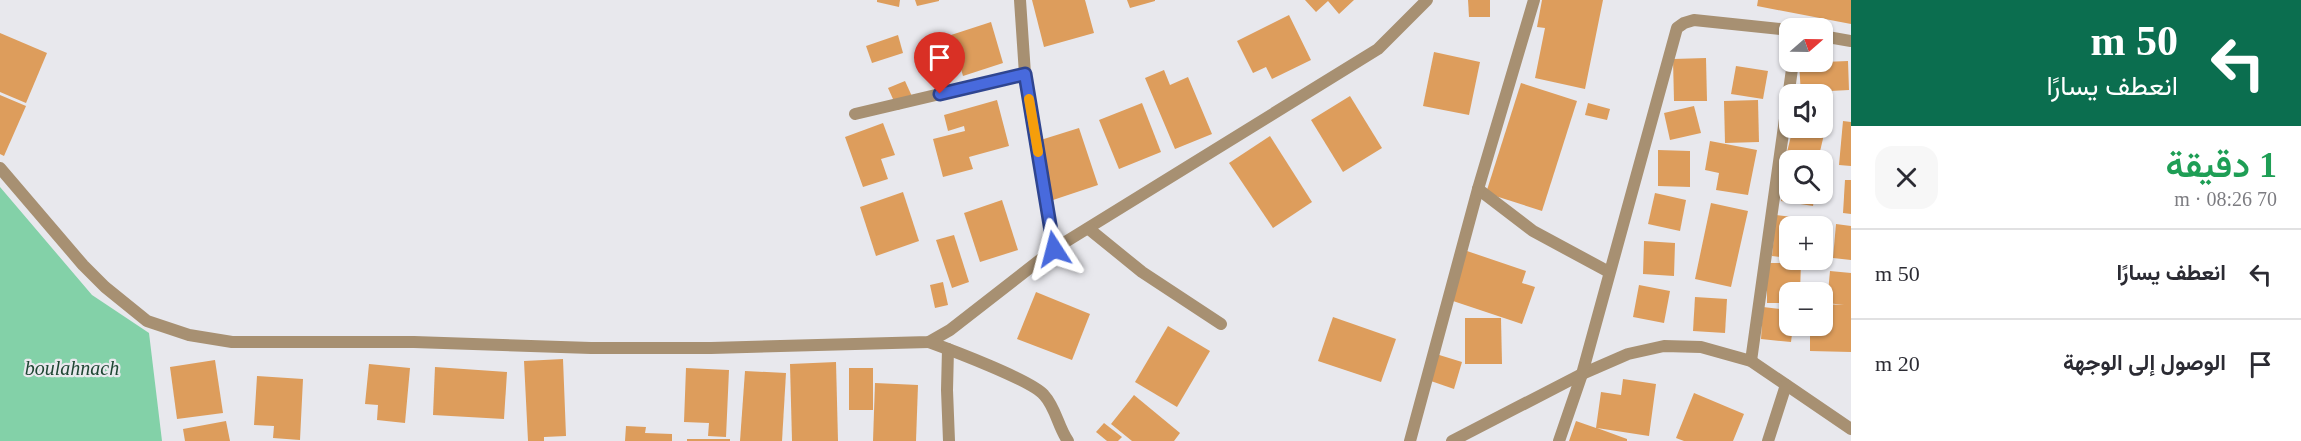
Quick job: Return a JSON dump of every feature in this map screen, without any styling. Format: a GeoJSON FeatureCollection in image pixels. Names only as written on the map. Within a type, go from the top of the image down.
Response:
{"type":"FeatureCollection","features":[{"type":"Feature","properties":{"kind":"street"},"geometry":{"type":"LineString","coordinates":[[1020,0],[1025,74],[1054,249]]}},
{"type":"Feature","properties":{"kind":"street"},"geometry":{"type":"LineString","coordinates":[[929,342],[950,330],[1054,249],[1378,49],[1427,0]]}},
{"type":"Feature","properties":{"kind":"street"},"geometry":{"type":"LineString","coordinates":[[1410,441],[1478,189],[1534,0]]}},
{"type":"Feature","properties":{"kind":"street"},"geometry":{"type":"LineString","coordinates":[[1560,441],[1582,374],[1677,28],[1684,22],[1694,20],[1779,29]]}},
{"type":"Feature","properties":{"kind":"street"},"geometry":{"type":"LineString","coordinates":[[1833,38],[1851,41]]}},
{"type":"Feature","properties":{"kind":"street"},"geometry":{"type":"LineString","coordinates":[[1751,362],[1791,72]]}},
{"type":"Feature","properties":{"kind":"street"},"geometry":{"type":"LineString","coordinates":[[855,114],[1025,74]]}},
{"type":"Feature","properties":{"kind":"street"},"geometry":{"type":"LineString","coordinates":[[0,168],[83,265],[105,287],[147,321],[189,335],[232,342],[414,342],[591,348],[711,348],[929,342],[1032,386],[1044,394],[1068,441]]}},
{"type":"Feature","properties":{"kind":"street"},"geometry":{"type":"LineString","coordinates":[[1478,189],[1533,231],[1609,272]]}},
{"type":"Feature","properties":{"kind":"street"},"geometry":{"type":"LineString","coordinates":[[1089,229],[1142,273],[1221,324]]}},
{"type":"Feature","properties":{"kind":"street"},"geometry":{"type":"LineString","coordinates":[[1452,441],[1582,374],[1628,354],[1664,346],[1701,347],[1751,362],[1851,429]]}},
{"type":"Feature","properties":{"kind":"street"},"geometry":{"type":"LineString","coordinates":[[948,349],[949,441]]}},
{"type":"Feature","properties":{"kind":"street"},"geometry":{"type":"LineString","coordinates":[[1768,441],[1786,385]]}},
{"type":"Feature","properties":{"kind":"green space","name":"boulahnach"},"geometry":{"type":"Polygon","coordinates":[[[0,187],[92,295],[149,333],[162,441],[0,441],[0,187]]]}},
{"type":"Feature","properties":{"kind":"building"},"geometry":{"type":"Polygon","coordinates":[[[877,0],[900,0],[899,7],[877,2],[877,0]]]}},
{"type":"Feature","properties":{"kind":"building"},"geometry":{"type":"Polygon","coordinates":[[[915,0],[939,0],[939,1],[917,6],[915,0]]]}},
{"type":"Feature","properties":{"kind":"building"},"geometry":{"type":"Polygon","coordinates":[[[1032,0],[1085,0],[1094,33],[1044,47],[1032,0]]]}},
{"type":"Feature","properties":{"kind":"building"},"geometry":{"type":"Polygon","coordinates":[[[1127,0],[1155,0],[1155,1],[1130,8],[1127,0]]]}},
{"type":"Feature","properties":{"kind":"building"},"geometry":{"type":"Polygon","coordinates":[[[1305,0],[1354,0],[1339,14],[1328,1],[1316,12],[1305,0]]]}},
{"type":"Feature","properties":{"kind":"building"},"geometry":{"type":"Polygon","coordinates":[[[1468,0],[1490,0],[1490,17],[1469,17],[1468,0]]]}},
{"type":"Feature","properties":{"kind":"building"},"geometry":{"type":"Polygon","coordinates":[[[1542,0],[1603,0],[1585,89],[1535,78],[1545,28],[1537,27],[1542,0]]]}},
{"type":"Feature","properties":{"kind":"building"},"geometry":{"type":"Polygon","coordinates":[[[1758,0],[1851,0],[1851,24],[1833,21],[1833,18],[1820,18],[1757,6],[1758,0]]]}},
{"type":"Feature","properties":{"kind":"building"},"geometry":{"type":"Polygon","coordinates":[[[1289,15],[1311,60],[1272,79],[1266,67],[1253,73],[1237,41],[1289,15]]]}},
{"type":"Feature","properties":{"kind":"building"},"geometry":{"type":"Polygon","coordinates":[[[991,22],[1003,63],[963,76],[951,35],[991,22]]]}},
{"type":"Feature","properties":{"kind":"building"},"geometry":{"type":"Polygon","coordinates":[[[0,33],[47,53],[26,103],[0,92],[0,33]]]}},
{"type":"Feature","properties":{"kind":"building"},"geometry":{"type":"Polygon","coordinates":[[[898,35],[903,53],[872,63],[866,46],[898,35]]]}},
{"type":"Feature","properties":{"kind":"building"},"geometry":{"type":"Polygon","coordinates":[[[1434,52],[1480,62],[1469,115],[1423,106],[1434,52]]]}},
{"type":"Feature","properties":{"kind":"building"},"geometry":{"type":"Polygon","coordinates":[[[1706,58],[1707,101],[1674,101],[1673,59],[1706,58]]]}},
{"type":"Feature","properties":{"kind":"building"},"geometry":{"type":"Polygon","coordinates":[[[1848,61],[1849,90],[1833,91],[1833,84],[1800,84],[1800,72],[1833,72],[1833,62],[1848,61]]]}},
{"type":"Feature","properties":{"kind":"building"},"geometry":{"type":"Polygon","coordinates":[[[1736,66],[1768,71],[1763,99],[1731,94],[1736,66]]]}},
{"type":"Feature","properties":{"kind":"building"},"geometry":{"type":"Polygon","coordinates":[[[1164,70],[1170,85],[1188,77],[1212,134],[1175,149],[1145,78],[1164,70]]]}},
{"type":"Feature","properties":{"kind":"building"},"geometry":{"type":"Polygon","coordinates":[[[905,81],[915,103],[898,110],[888,88],[905,81]]]}},
{"type":"Feature","properties":{"kind":"building"},"geometry":{"type":"Polygon","coordinates":[[[1521,83],[1577,101],[1542,211],[1486,193],[1521,83]]]}},
{"type":"Feature","properties":{"kind":"building"},"geometry":{"type":"Polygon","coordinates":[[[0,95],[26,106],[4,156],[0,154],[0,95]]]}},
{"type":"Feature","properties":{"kind":"building"},"geometry":{"type":"Polygon","coordinates":[[[1350,96],[1382,148],[1343,172],[1311,120],[1350,96]]]}},
{"type":"Feature","properties":{"kind":"building"},"geometry":{"type":"Polygon","coordinates":[[[997,100],[1009,146],[969,157],[973,169],[943,177],[933,139],[965,131],[964,126],[948,131],[944,115],[997,100]]]}},
{"type":"Feature","properties":{"kind":"building"},"geometry":{"type":"Polygon","coordinates":[[[1758,100],[1759,142],[1725,143],[1724,101],[1758,100]]]}},
{"type":"Feature","properties":{"kind":"building"},"geometry":{"type":"Polygon","coordinates":[[[1142,103],[1161,152],[1119,169],[1099,120],[1142,103]]]}},
{"type":"Feature","properties":{"kind":"building"},"geometry":{"type":"Polygon","coordinates":[[[1588,103],[1610,109],[1607,120],[1585,115],[1588,103]]]}},
{"type":"Feature","properties":{"kind":"building"},"geometry":{"type":"Polygon","coordinates":[[[1694,106],[1701,133],[1670,140],[1664,113],[1694,106]]]}},
{"type":"Feature","properties":{"kind":"building"},"geometry":{"type":"Polygon","coordinates":[[[1843,121],[1851,122],[1851,166],[1839,165],[1843,121]]]}},
{"type":"Feature","properties":{"kind":"building"},"geometry":{"type":"Polygon","coordinates":[[[883,123],[895,155],[881,159],[888,179],[863,187],[845,137],[883,123]]]}},
{"type":"Feature","properties":{"kind":"building"},"geometry":{"type":"Polygon","coordinates":[[[1079,128],[1098,185],[1050,201],[1031,143],[1079,128]]]}},
{"type":"Feature","properties":{"kind":"building"},"geometry":{"type":"Polygon","coordinates":[[[1270,136],[1312,202],[1273,228],[1229,163],[1270,136]]]}},
{"type":"Feature","properties":{"kind":"building"},"geometry":{"type":"Polygon","coordinates":[[[1790,138],[1823,138],[1820,150],[1788,150],[1790,138]]]}},
{"type":"Feature","properties":{"kind":"building"},"geometry":{"type":"Polygon","coordinates":[[[1710,141],[1757,150],[1748,195],[1716,190],[1719,173],[1705,170],[1710,141]]]}},
{"type":"Feature","properties":{"kind":"building"},"geometry":{"type":"Polygon","coordinates":[[[1658,150],[1690,151],[1690,187],[1658,186],[1658,150]]]}},
{"type":"Feature","properties":{"kind":"building"},"geometry":{"type":"Polygon","coordinates":[[[1845,180],[1851,180],[1851,214],[1843,213],[1845,180]]]}},
{"type":"Feature","properties":{"kind":"building"},"geometry":{"type":"Polygon","coordinates":[[[903,192],[919,241],[876,256],[860,207],[903,192]]]}},
{"type":"Feature","properties":{"kind":"building"},"geometry":{"type":"Polygon","coordinates":[[[1655,193],[1686,200],[1680,231],[1648,224],[1655,193]]]}},
{"type":"Feature","properties":{"kind":"building"},"geometry":{"type":"Polygon","coordinates":[[[1002,200],[1018,250],[980,262],[964,213],[1002,200]]]}},
{"type":"Feature","properties":{"kind":"building"},"geometry":{"type":"Polygon","coordinates":[[[1711,203],[1748,211],[1731,287],[1695,279],[1711,203]]]}},
{"type":"Feature","properties":{"kind":"building"},"geometry":{"type":"Polygon","coordinates":[[[1776,215],[1784,216],[1779,216],[1779,257],[1772,256],[1776,215]]]}},
{"type":"Feature","properties":{"kind":"building"},"geometry":{"type":"Polygon","coordinates":[[[1836,224],[1851,226],[1851,260],[1833,258],[1836,224]]]}},
{"type":"Feature","properties":{"kind":"building"},"geometry":{"type":"Polygon","coordinates":[[[954,235],[969,282],[952,288],[936,240],[954,235]]]}},
{"type":"Feature","properties":{"kind":"building"},"geometry":{"type":"Polygon","coordinates":[[[1644,241],[1675,243],[1674,276],[1643,274],[1644,241]]]}},
{"type":"Feature","properties":{"kind":"building"},"geometry":{"type":"Polygon","coordinates":[[[1467,251],[1526,271],[1522,283],[1535,287],[1522,324],[1450,300],[1467,251]]]}},
{"type":"Feature","properties":{"kind":"building"},"geometry":{"type":"Polygon","coordinates":[[[1767,263],[1779,263],[1779,270],[1801,270],[1800,282],[1779,282],[1779,303],[1767,303],[1767,263]]]}},
{"type":"Feature","properties":{"kind":"building"},"geometry":{"type":"Polygon","coordinates":[[[1830,271],[1851,273],[1851,352],[1810,351],[1810,336],[1833,336],[1833,304],[1844,305],[1833,304],[1833,282],[1829,282],[1830,271]]]}},
{"type":"Feature","properties":{"kind":"building"},"geometry":{"type":"Polygon","coordinates":[[[943,282],[948,305],[935,308],[930,285],[943,282]]]}},
{"type":"Feature","properties":{"kind":"building"},"geometry":{"type":"Polygon","coordinates":[[[1639,285],[1670,291],[1664,323],[1633,317],[1639,285]]]}},
{"type":"Feature","properties":{"kind":"building"},"geometry":{"type":"Polygon","coordinates":[[[1036,292],[1090,314],[1072,360],[1017,339],[1036,292]]]}},
{"type":"Feature","properties":{"kind":"building"},"geometry":{"type":"Polygon","coordinates":[[[1695,297],[1727,299],[1725,333],[1693,331],[1695,297]]]}},
{"type":"Feature","properties":{"kind":"building"},"geometry":{"type":"Polygon","coordinates":[[[1763,307],[1779,309],[1779,336],[1792,336],[1791,342],[1761,339],[1763,307]]]}},
{"type":"Feature","properties":{"kind":"building"},"geometry":{"type":"Polygon","coordinates":[[[1333,317],[1396,339],[1381,382],[1318,361],[1333,317]]]}},
{"type":"Feature","properties":{"kind":"building"},"geometry":{"type":"Polygon","coordinates":[[[1465,318],[1501,318],[1502,364],[1465,364],[1465,318]]]}},
{"type":"Feature","properties":{"kind":"building"},"geometry":{"type":"Polygon","coordinates":[[[1168,326],[1210,351],[1177,407],[1135,382],[1168,326]]]}},
{"type":"Feature","properties":{"kind":"building"},"geometry":{"type":"Polygon","coordinates":[[[1436,354],[1462,362],[1454,389],[1428,380],[1436,354]]]}},
{"type":"Feature","properties":{"kind":"building"},"geometry":{"type":"Polygon","coordinates":[[[563,359],[566,436],[544,437],[544,441],[528,441],[524,361],[563,359]]]}},
{"type":"Feature","properties":{"kind":"building"},"geometry":{"type":"Polygon","coordinates":[[[215,360],[223,413],[177,419],[170,367],[215,360]]]}},
{"type":"Feature","properties":{"kind":"building"},"geometry":{"type":"Polygon","coordinates":[[[836,362],[838,441],[792,441],[790,364],[836,362]]]}},
{"type":"Feature","properties":{"kind":"building"},"geometry":{"type":"Polygon","coordinates":[[[369,364],[410,368],[405,423],[377,420],[378,405],[365,404],[369,364]]]}},
{"type":"Feature","properties":{"kind":"building"},"geometry":{"type":"Polygon","coordinates":[[[435,367],[507,372],[504,419],[433,415],[435,367]]]}},
{"type":"Feature","properties":{"kind":"building"},"geometry":{"type":"Polygon","coordinates":[[[686,368],[729,370],[726,437],[708,436],[709,423],[684,422],[686,368]]]}},
{"type":"Feature","properties":{"kind":"building"},"geometry":{"type":"Polygon","coordinates":[[[849,368],[873,368],[873,410],[849,410],[849,368]]]}},
{"type":"Feature","properties":{"kind":"building"},"geometry":{"type":"Polygon","coordinates":[[[745,371],[786,373],[782,441],[740,441],[745,371]]]}},
{"type":"Feature","properties":{"kind":"building"},"geometry":{"type":"Polygon","coordinates":[[[257,376],[303,379],[300,440],[273,438],[274,426],[254,425],[257,376]]]}},
{"type":"Feature","properties":{"kind":"building"},"geometry":{"type":"Polygon","coordinates":[[[1623,379],[1656,384],[1649,436],[1597,428],[1627,439],[1627,441],[1569,441],[1576,421],[1596,428],[1601,392],[1621,395],[1623,379]]]}},
{"type":"Feature","properties":{"kind":"building"},"geometry":{"type":"Polygon","coordinates":[[[875,383],[918,385],[916,441],[873,441],[875,383]]]}},
{"type":"Feature","properties":{"kind":"building"},"geometry":{"type":"Polygon","coordinates":[[[1694,393],[1744,414],[1733,441],[1684,441],[1676,438],[1694,393]]]}},
{"type":"Feature","properties":{"kind":"building"},"geometry":{"type":"Polygon","coordinates":[[[1134,395],[1180,433],[1174,441],[1132,441],[1111,424],[1134,395]]]}},
{"type":"Feature","properties":{"kind":"building"},"geometry":{"type":"Polygon","coordinates":[[[226,421],[230,441],[185,441],[183,429],[226,421]]]}},
{"type":"Feature","properties":{"kind":"building"},"geometry":{"type":"Polygon","coordinates":[[[1104,423],[1122,437],[1118,441],[1107,441],[1096,432],[1104,423]]]}},
{"type":"Feature","properties":{"kind":"building"},"geometry":{"type":"Polygon","coordinates":[[[626,426],[646,427],[645,433],[672,434],[672,441],[625,441],[626,426]]]}},
{"type":"Feature","properties":{"kind":"building"},"geometry":{"type":"Polygon","coordinates":[[[687,439],[730,439],[730,441],[687,441],[687,439]]]}},
{"type":"Feature","properties":{"kind":"slow traffic"},"geometry":{"type":"LineString","coordinates":[[1029,99],[1038,152]]}},
{"type":"Feature","properties":{"kind":"route"},"geometry":{"type":"LineString","coordinates":[[940,94],[1025,74],[1054,249]]}}]}
